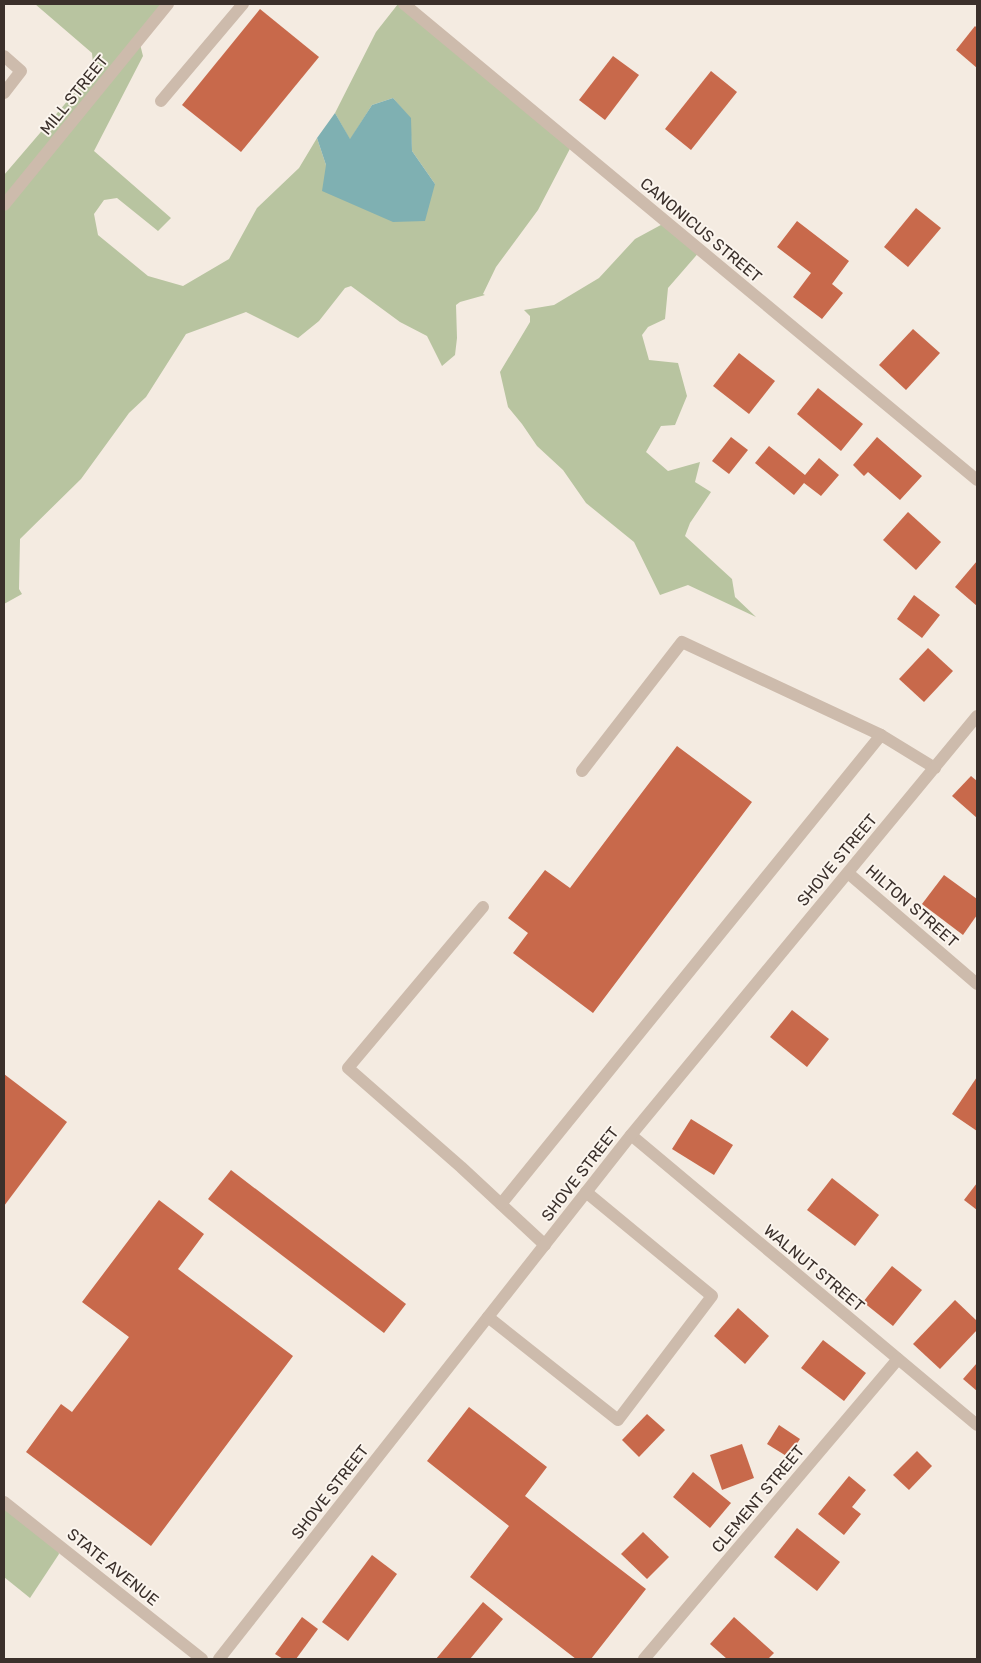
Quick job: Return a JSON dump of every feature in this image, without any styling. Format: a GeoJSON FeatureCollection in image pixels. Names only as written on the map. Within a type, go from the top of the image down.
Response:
{"type":"FeatureCollection","features":[{"type":"Feature","properties":{"kind":"street","name":"MILL STREET"},"geometry":{"type":"LineString","coordinates":[[4,206],[168,4]]}},
{"type":"Feature","properties":{"kind":"street"},"geometry":{"type":"LineString","coordinates":[[160,100],[243,4]]}},
{"type":"Feature","properties":{"kind":"street","name":"CANONICUS STREET"},"geometry":{"type":"LineString","coordinates":[[404,4],[977,480]]}},
{"type":"Feature","properties":{"kind":"street"},"geometry":{"type":"LineString","coordinates":[[4,56],[22,71],[4,93]]}},
{"type":"Feature","properties":{"kind":"street"},"geometry":{"type":"LineString","coordinates":[[582,771],[682,642],[881,735],[935,768]]}},
{"type":"Feature","properties":{"kind":"street","name":"SHOVE STREET"},"geometry":{"type":"LineString","coordinates":[[219,1659],[631,1135],[977,716]]}},
{"type":"Feature","properties":{"kind":"street"},"geometry":{"type":"LineString","coordinates":[[501,1204],[881,735]]}},
{"type":"Feature","properties":{"kind":"street","name":"HILTON STREET"},"geometry":{"type":"LineString","coordinates":[[848,872],[977,984]]}},
{"type":"Feature","properties":{"kind":"street"},"geometry":{"type":"LineString","coordinates":[[482,907],[348,1068],[461,1166],[544,1245]]}},
{"type":"Feature","properties":{"kind":"street","name":"WALNUT STREET"},"geometry":{"type":"LineString","coordinates":[[631,1135],[977,1426]]}},
{"type":"Feature","properties":{"kind":"street"},"geometry":{"type":"LineString","coordinates":[[488,1317],[618,1420],[712,1296],[586,1192]]}},
{"type":"Feature","properties":{"kind":"street","name":"CLEMENT STREET"},"geometry":{"type":"LineString","coordinates":[[644,1659],[898,1359]]}},
{"type":"Feature","properties":{"kind":"street","name":"STATE AVENUE"},"geometry":{"type":"LineString","coordinates":[[4,1502],[202,1659]]}},
{"type":"Feature","properties":{"kind":"green space"},"geometry":{"type":"Polygon","coordinates":[[[35,4],[171,4],[140,44],[143,56],[94,151],[171,218],[158,231],[117,198],[104,200],[94,214],[98,235],[148,276],[183,286],[229,259],[257,208],[299,168],[317,138],[326,165],[435,184],[412,151],[410,118],[393,98],[372,105],[350,140],[335,113],[376,32],[398,4],[574,141],[538,210],[496,267],[483,294],[485,295],[460,302],[456,305],[457,338],[455,355],[442,366],[427,336],[400,322],[351,286],[345,288],[319,321],[298,338],[246,312],[186,334],[146,397],[129,413],[81,479],[20,539],[19,589],[22,594],[4,604],[4,175],[76,91],[93,64],[92,53],[35,4]]]}},
{"type":"Feature","properties":{"kind":"green space"},"geometry":{"type":"Polygon","coordinates":[[[670,220],[701,250],[668,288],[665,319],[648,327],[642,335],[649,360],[678,363],[687,396],[675,425],[661,426],[646,452],[668,471],[700,462],[695,482],[711,492],[690,523],[685,536],[732,579],[735,597],[756,617],[688,585],[660,595],[634,542],[586,503],[563,470],[537,446],[508,407],[500,372],[530,322],[530,316],[524,310],[554,305],[599,278],[635,239],[670,220]]]}},
{"type":"Feature","properties":{"kind":"green space"},"geometry":{"type":"Polygon","coordinates":[[[4,1506],[58,1550],[59,1554],[30,1598],[4,1577],[4,1506]]]}},
{"type":"Feature","properties":{"kind":"water"},"geometry":{"type":"Polygon","coordinates":[[[393,98],[411,118],[412,151],[435,184],[425,221],[393,222],[322,191],[326,165],[317,138],[335,113],[350,139],[372,105],[393,98]]]}},
{"type":"Feature","properties":{"kind":"building"},"geometry":{"type":"Polygon","coordinates":[[[260,9],[319,57],[241,152],[182,105],[260,9]]]}},
{"type":"Feature","properties":{"kind":"building"},"geometry":{"type":"Polygon","coordinates":[[[975,26],[977,28],[977,68],[956,50],[975,26]]]}},
{"type":"Feature","properties":{"kind":"building"},"geometry":{"type":"Polygon","coordinates":[[[613,56],[639,75],[605,120],[579,100],[613,56]]]}},
{"type":"Feature","properties":{"kind":"building"},"geometry":{"type":"Polygon","coordinates":[[[711,71],[737,92],[691,150],[665,129],[711,71]]]}},
{"type":"Feature","properties":{"kind":"building"},"geometry":{"type":"Polygon","coordinates":[[[916,208],[941,228],[908,267],[884,247],[916,208]]]}},
{"type":"Feature","properties":{"kind":"building"},"geometry":{"type":"Polygon","coordinates":[[[797,221],[849,261],[832,284],[843,293],[822,319],[793,297],[811,273],[777,247],[797,221]]]}},
{"type":"Feature","properties":{"kind":"building"},"geometry":{"type":"Polygon","coordinates":[[[913,329],[940,353],[906,390],[879,365],[913,329]]]}},
{"type":"Feature","properties":{"kind":"building"},"geometry":{"type":"Polygon","coordinates":[[[739,353],[775,381],[749,414],[713,386],[739,353]]]}},
{"type":"Feature","properties":{"kind":"building"},"geometry":{"type":"Polygon","coordinates":[[[818,388],[863,424],[841,451],[797,414],[818,388]]]}},
{"type":"Feature","properties":{"kind":"building"},"geometry":{"type":"Polygon","coordinates":[[[731,437],[748,450],[729,474],[712,461],[731,437]]]}},
{"type":"Feature","properties":{"kind":"building"},"geometry":{"type":"Polygon","coordinates":[[[877,437],[922,476],[900,500],[868,472],[864,476],[853,465],[877,437]]]}},
{"type":"Feature","properties":{"kind":"building"},"geometry":{"type":"Polygon","coordinates":[[[769,446],[805,475],[819,458],[839,475],[821,496],[804,483],[794,495],[755,463],[769,446]]]}},
{"type":"Feature","properties":{"kind":"building"},"geometry":{"type":"Polygon","coordinates":[[[908,512],[941,542],[916,570],[883,540],[908,512]]]}},
{"type":"Feature","properties":{"kind":"building"},"geometry":{"type":"Polygon","coordinates":[[[977,561],[977,606],[955,587],[977,561]]]}},
{"type":"Feature","properties":{"kind":"building"},"geometry":{"type":"Polygon","coordinates":[[[914,595],[940,615],[922,638],[897,619],[914,595]]]}},
{"type":"Feature","properties":{"kind":"building"},"geometry":{"type":"Polygon","coordinates":[[[928,648],[953,671],[924,702],[899,679],[928,648]]]}},
{"type":"Feature","properties":{"kind":"building"},"geometry":{"type":"Polygon","coordinates":[[[677,746],[752,802],[593,1013],[513,953],[528,933],[508,918],[545,870],[570,888],[677,746]]]}},
{"type":"Feature","properties":{"kind":"building"},"geometry":{"type":"Polygon","coordinates":[[[971,776],[977,781],[977,818],[952,796],[971,776]]]}},
{"type":"Feature","properties":{"kind":"building"},"geometry":{"type":"Polygon","coordinates":[[[944,875],[977,899],[977,915],[963,935],[922,904],[944,875]]]}},
{"type":"Feature","properties":{"kind":"building"},"geometry":{"type":"Polygon","coordinates":[[[792,1010],[829,1039],[807,1067],[770,1037],[792,1010]]]}},
{"type":"Feature","properties":{"kind":"building"},"geometry":{"type":"Polygon","coordinates":[[[4,1074],[67,1122],[4,1206],[4,1074]]]}},
{"type":"Feature","properties":{"kind":"building"},"geometry":{"type":"Polygon","coordinates":[[[977,1077],[977,1131],[952,1114],[977,1077]]]}},
{"type":"Feature","properties":{"kind":"building"},"geometry":{"type":"Polygon","coordinates":[[[691,1119],[733,1145],[714,1175],[672,1149],[691,1119]]]}},
{"type":"Feature","properties":{"kind":"building"},"geometry":{"type":"Polygon","coordinates":[[[231,1170],[406,1304],[384,1333],[208,1199],[231,1170]]]}},
{"type":"Feature","properties":{"kind":"building"},"geometry":{"type":"Polygon","coordinates":[[[832,1178],[879,1215],[855,1246],[807,1210],[832,1178]]]}},
{"type":"Feature","properties":{"kind":"building"},"geometry":{"type":"Polygon","coordinates":[[[977,1183],[977,1210],[964,1200],[977,1183]]]}},
{"type":"Feature","properties":{"kind":"building"},"geometry":{"type":"Polygon","coordinates":[[[159,1200],[204,1234],[178,1269],[293,1356],[151,1546],[26,1452],[61,1404],[72,1412],[129,1337],[82,1302],[159,1200]]]}},
{"type":"Feature","properties":{"kind":"building"},"geometry":{"type":"Polygon","coordinates":[[[892,1266],[922,1290],[893,1326],[863,1302],[892,1266]]]}},
{"type":"Feature","properties":{"kind":"building"},"geometry":{"type":"Polygon","coordinates":[[[955,1300],[977,1321],[977,1330],[940,1369],[913,1344],[955,1300]]]}},
{"type":"Feature","properties":{"kind":"building"},"geometry":{"type":"Polygon","coordinates":[[[738,1308],[769,1336],[745,1364],[714,1336],[738,1308]]]}},
{"type":"Feature","properties":{"kind":"building"},"geometry":{"type":"Polygon","coordinates":[[[823,1340],[866,1373],[844,1401],[801,1368],[823,1340]]]}},
{"type":"Feature","properties":{"kind":"building"},"geometry":{"type":"Polygon","coordinates":[[[977,1363],[977,1391],[963,1379],[977,1363]]]}},
{"type":"Feature","properties":{"kind":"building"},"geometry":{"type":"Polygon","coordinates":[[[469,1407],[547,1467],[525,1496],[646,1589],[591,1659],[576,1659],[470,1577],[509,1526],[427,1461],[469,1407]]]}},
{"type":"Feature","properties":{"kind":"building"},"geometry":{"type":"Polygon","coordinates":[[[647,1414],[665,1430],[639,1457],[622,1440],[647,1414]]]}},
{"type":"Feature","properties":{"kind":"building"},"geometry":{"type":"Polygon","coordinates":[[[779,1425],[800,1439],[788,1457],[767,1444],[779,1425]]]}},
{"type":"Feature","properties":{"kind":"building"},"geometry":{"type":"Polygon","coordinates":[[[742,1444],[754,1478],[722,1490],[710,1455],[742,1444]]]}},
{"type":"Feature","properties":{"kind":"building"},"geometry":{"type":"Polygon","coordinates":[[[917,1451],[932,1466],[909,1490],[893,1475],[917,1451]]]}},
{"type":"Feature","properties":{"kind":"building"},"geometry":{"type":"Polygon","coordinates":[[[693,1472],[731,1503],[710,1528],[673,1497],[693,1472]]]}},
{"type":"Feature","properties":{"kind":"building"},"geometry":{"type":"Polygon","coordinates":[[[849,1476],[866,1490],[852,1507],[861,1514],[844,1535],[818,1514],[849,1476]]]}},
{"type":"Feature","properties":{"kind":"building"},"geometry":{"type":"Polygon","coordinates":[[[797,1528],[840,1562],[817,1591],[774,1557],[797,1528]]]}},
{"type":"Feature","properties":{"kind":"building"},"geometry":{"type":"Polygon","coordinates":[[[643,1532],[669,1557],[647,1579],[621,1554],[643,1532]]]}},
{"type":"Feature","properties":{"kind":"building"},"geometry":{"type":"Polygon","coordinates":[[[372,1555],[397,1574],[348,1641],[322,1622],[372,1555]]]}},
{"type":"Feature","properties":{"kind":"building"},"geometry":{"type":"Polygon","coordinates":[[[483,1602],[503,1619],[470,1659],[436,1659],[483,1602]]]}},
{"type":"Feature","properties":{"kind":"building"},"geometry":{"type":"Polygon","coordinates":[[[302,1617],[318,1629],[296,1659],[283,1659],[275,1654],[302,1617]]]}},
{"type":"Feature","properties":{"kind":"building"},"geometry":{"type":"Polygon","coordinates":[[[734,1617],[774,1653],[768,1659],[727,1659],[710,1644],[734,1617]]]}}]}
